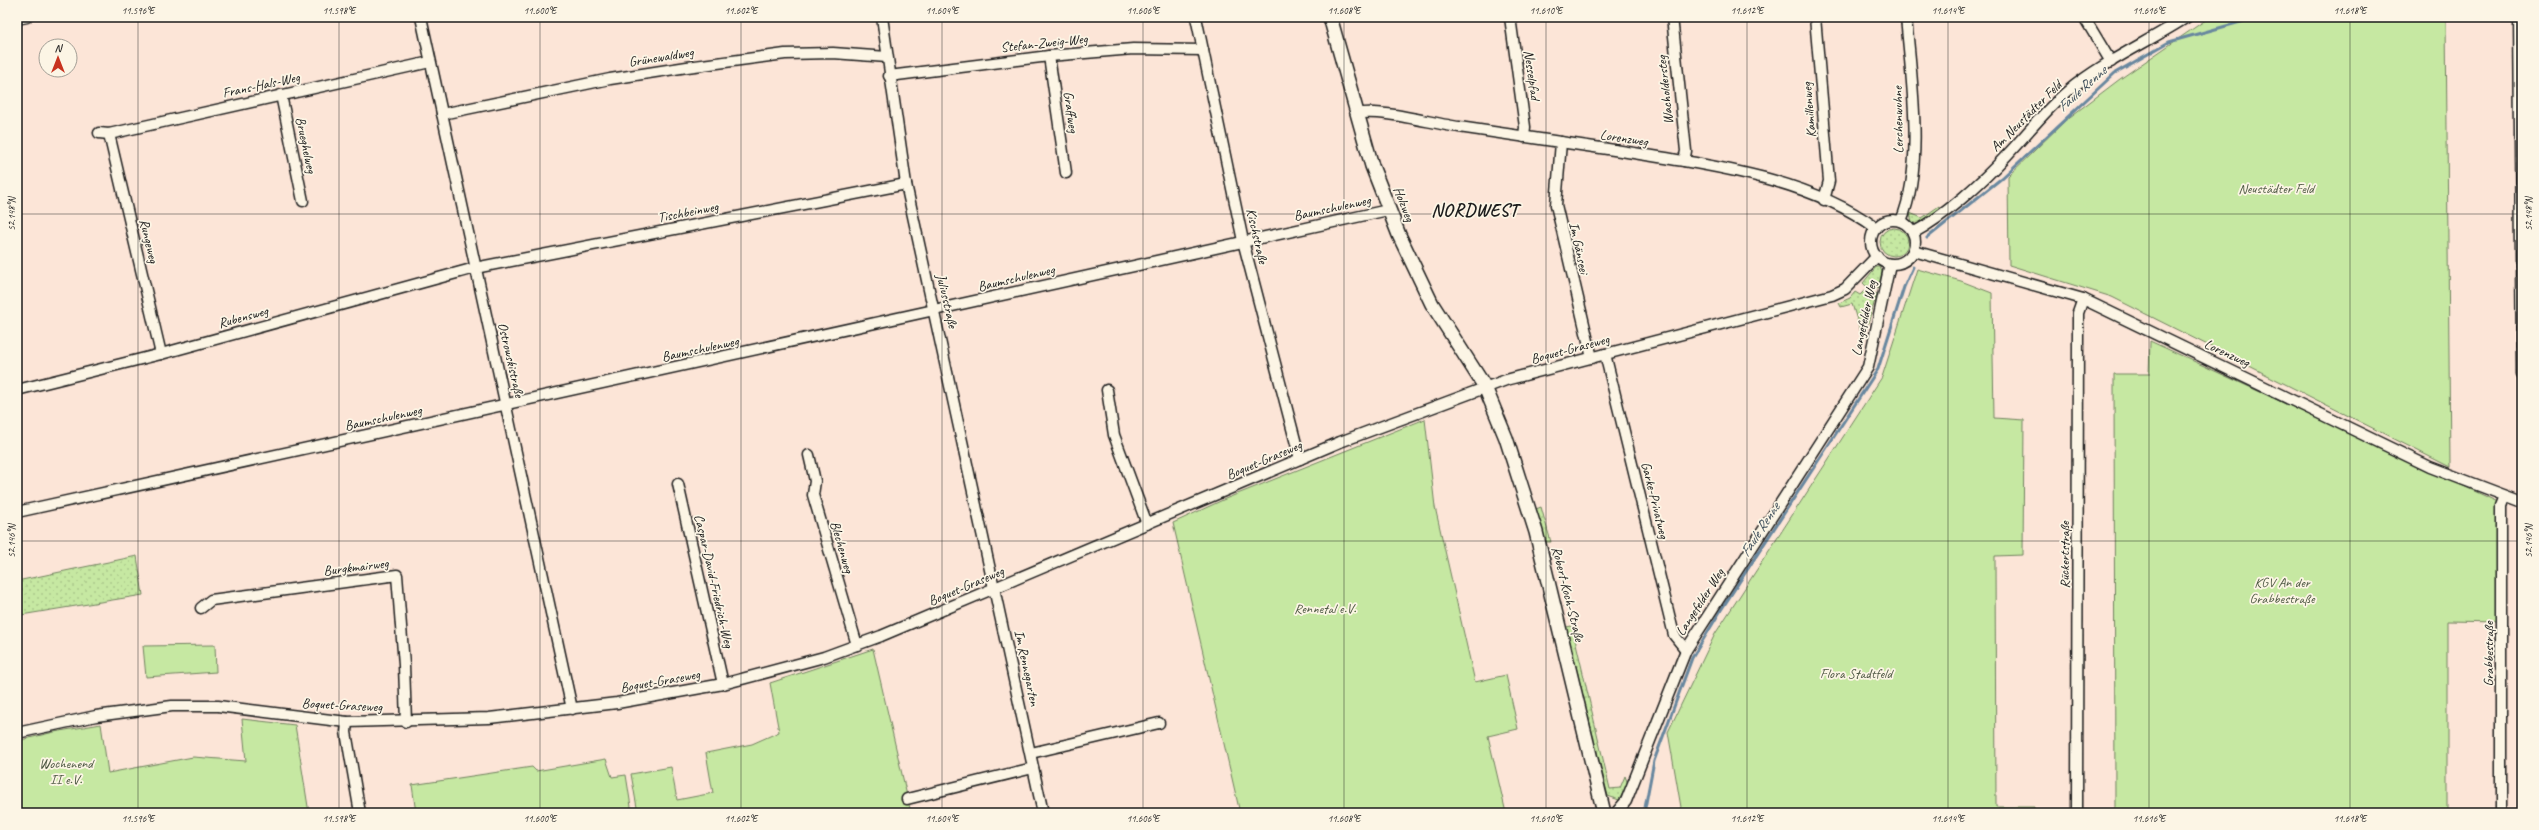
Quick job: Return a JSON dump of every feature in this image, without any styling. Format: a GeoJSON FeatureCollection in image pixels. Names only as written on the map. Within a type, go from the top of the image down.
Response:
{"type":"FeatureCollection","features":[{"type":"Feature","properties":{"kind":"street"},"geometry":{"type":"LineString","coordinates":[[17,19],[27,17]]}},
{"type":"Feature","properties":{"kind":"street","name":"Ostrowskistraße"},"geometry":{"type":"LineString","coordinates":[[421,17],[475,268],[507,405],[572,709]]}},
{"type":"Feature","properties":{"kind":"street","name":"Juliusstraße"},"geometry":{"type":"LineString","coordinates":[[882,17],[906,184],[995,589]]}},
{"type":"Feature","properties":{"kind":"street","name":"Kischstraße"},"geometry":{"type":"LineString","coordinates":[[1196,17],[1243,242],[1300,459]]}},
{"type":"Feature","properties":{"kind":"street","name":"Holzweg"},"geometry":{"type":"LineString","coordinates":[[1330,17],[1388,210],[1429,297],[1485,387]]}},
{"type":"Feature","properties":{"kind":"street","name":"Nesselpfad"},"geometry":{"type":"LineString","coordinates":[[1510,17],[1525,127],[1524,136]]}},
{"type":"Feature","properties":{"kind":"street","name":"Wacholdersteg"},"geometry":{"type":"LineString","coordinates":[[1672,17],[1686,151],[1684,161]]}},
{"type":"Feature","properties":{"kind":"street","name":"Kamillenweg"},"geometry":{"type":"LineString","coordinates":[[1815,17],[1829,181],[1824,200]]}},
{"type":"Feature","properties":{"kind":"street","name":"Lerchenwuhne"},"geometry":{"type":"LineString","coordinates":[[1901,221],[1907,206],[1912,178],[1913,132],[1906,17]]}},
{"type":"Feature","properties":{"kind":"street"},"geometry":{"type":"LineString","coordinates":[[2084,17],[2111,62]]}},
{"type":"Feature","properties":{"kind":"street","name":"Am Neustädter Feld"},"geometry":{"type":"LineString","coordinates":[[1913,233],[1934,219],[1984,176],[2068,91],[2111,62],[2186,17]]}},
{"type":"Feature","properties":{"kind":"street"},"geometry":{"type":"LineString","coordinates":[[2519,17],[2522,374]]}},
{"type":"Feature","properties":{"kind":"street","name":"Stefan-Zweig-Weg"},"geometry":{"type":"LineString","coordinates":[[890,76],[1049,56],[1133,49],[1203,50]]}},
{"type":"Feature","properties":{"kind":"street","name":"Grünewaldweg"},"geometry":{"type":"LineString","coordinates":[[442,114],[610,79],[785,54],[833,53],[887,57]]}},
{"type":"Feature","properties":{"kind":"street","name":"Graffweg"},"geometry":{"type":"LineString","coordinates":[[1049,56],[1066,173]]}},
{"type":"Feature","properties":{"kind":"street","name":"Frans-Hals-Weg"},"geometry":{"type":"LineString","coordinates":[[99,133],[109,134],[430,62]]}},
{"type":"Feature","properties":{"kind":"street","name":"Brueghelweg"},"geometry":{"type":"LineString","coordinates":[[281,95],[303,201]]}},
{"type":"Feature","properties":{"kind":"street","name":"Lorenzweg"},"geometry":{"type":"LineString","coordinates":[[1358,114],[1373,112],[1684,161],[1766,179],[1824,200],[1854,214],[1876,228]]}},
{"type":"Feature","properties":{"kind":"street","name":"Rungeweg"},"geometry":{"type":"LineString","coordinates":[[109,134],[161,354]]}},
{"type":"Feature","properties":{"kind":"street","name":"Im Gänseei"},"geometry":{"type":"LineString","coordinates":[[1561,142],[1556,206],[1592,358]]}},
{"type":"Feature","properties":{"kind":"street","name":"Tischbeinweg"},"geometry":{"type":"LineString","coordinates":[[475,268],[906,184]]}},
{"type":"Feature","properties":{"kind":"street","name":"Baumschulenweg"},"geometry":{"type":"LineString","coordinates":[[17,512],[1388,210]]}},
{"type":"Feature","properties":{"kind":"street"},"geometry":{"type":"LineString","coordinates":[[1888,221],[1901,221],[1913,233],[1915,242],[1914,251],[1904,261],[1890,264],[1877,256],[1872,242],[1876,228],[1888,221]]}},
{"type":"Feature","properties":{"kind":"street","name":"Lorenzweg"},"geometry":{"type":"LineString","coordinates":[[1914,251],[2083,299],[2430,467],[2505,496],[2522,501]]}},
{"type":"Feature","properties":{"kind":"street","name":"Boquet-Graseweg"},"geometry":{"type":"LineString","coordinates":[[17,733],[96,716],[172,706],[218,706],[347,722],[406,722],[489,718],[572,709],[722,684],[772,672],[857,645],[995,589],[1300,459],[1393,421],[1485,387],[1832,295],[1845,289],[1877,256]]}},
{"type":"Feature","properties":{"kind":"street","name":"Langefelder Weg"},"geometry":{"type":"LineString","coordinates":[[1616,813],[1626,801],[1686,650],[1868,367],[1890,264]]}},
{"type":"Feature","properties":{"kind":"street","name":"Rubensweg"},"geometry":{"type":"LineString","coordinates":[[17,390],[161,354],[475,268]]}},
{"type":"Feature","properties":{"kind":"street","name":"Rückertstraße"},"geometry":{"type":"LineString","coordinates":[[2077,813],[2078,313],[2083,299]]}},
{"type":"Feature","properties":{"kind":"street","name":"Garke-Privatweg"},"geometry":{"type":"LineString","coordinates":[[1605,354],[1674,635],[1686,650]]}},
{"type":"Feature","properties":{"kind":"street","name":"Robert-Koch-Straße"},"geometry":{"type":"LineString","coordinates":[[1485,387],[1506,438],[1536,532],[1604,813]]}},
{"type":"Feature","properties":{"kind":"street"},"geometry":{"type":"LineString","coordinates":[[1107,390],[1114,435],[1147,524]]}},
{"type":"Feature","properties":{"kind":"street","name":"Blechenweg"},"geometry":{"type":"LineString","coordinates":[[809,455],[815,481],[813,495],[857,645]]}},
{"type":"Feature","properties":{"kind":"street","name":"Caspar-David-Friedrich-Weg"},"geometry":{"type":"LineString","coordinates":[[678,484],[722,684]]}},
{"type":"Feature","properties":{"kind":"street","name":"Grabbestraße"},"geometry":{"type":"LineString","coordinates":[[2501,813],[2501,506],[2505,496]]}},
{"type":"Feature","properties":{"kind":"street","name":"Burgkmairweg"},"geometry":{"type":"LineString","coordinates":[[201,608],[211,600],[397,575],[404,665],[406,722]]}},
{"type":"Feature","properties":{"kind":"street","name":"Im Rennegarten"},"geometry":{"type":"LineString","coordinates":[[995,589],[1043,813]]}},
{"type":"Feature","properties":{"kind":"street"},"geometry":{"type":"LineString","coordinates":[[347,722],[346,732],[360,813]]}},
{"type":"Feature","properties":{"kind":"street"},"geometry":{"type":"LineString","coordinates":[[1031,753],[1159,723]]}},
{"type":"Feature","properties":{"kind":"street"},"geometry":{"type":"LineString","coordinates":[[907,799],[1033,768]]}},
{"type":"Feature","properties":{"kind":"green space","name":"Neustädter Feld"},"geometry":{"type":"Polygon","coordinates":[[[2210,17],[2446,17],[2450,467],[2112,297],[2009,265],[2008,176],[2066,120],[2120,79],[2210,17]]]}},
{"type":"Feature","properties":{"kind":"green space"},"geometry":{"type":"Polygon","coordinates":[[[1939,206],[1941,209],[1919,224],[1912,222],[1910,213],[1922,218],[1939,206]]]}},
{"type":"Feature","properties":{"kind":"green space"},"geometry":{"type":"Polygon","coordinates":[[[1894,228],[1904,232],[1908,242],[1904,252],[1894,256],[1884,252],[1880,242],[1884,232],[1894,228]]]}},
{"type":"Feature","properties":{"kind":"green space"},"geometry":{"type":"Polygon","coordinates":[[[1876,267],[1880,267],[1882,272],[1878,288],[1866,286],[1863,283],[1876,267]]]}},
{"type":"Feature","properties":{"kind":"green space","name":"Flora Stadtfeld"},"geometry":{"type":"Polygon","coordinates":[[[1917,269],[1961,281],[1992,293],[1994,418],[2024,420],[2023,555],[1995,556],[1996,807],[2034,807],[2034,813],[1682,813],[1668,732],[1715,634],[1882,377],[1917,269]]]}},
{"type":"Feature","properties":{"kind":"green space"},"geometry":{"type":"Polygon","coordinates":[[[1865,290],[1877,294],[1863,339],[1852,304],[1841,307],[1839,303],[1850,298],[1855,292],[1860,295],[1865,290]]]}},
{"type":"Feature","properties":{"kind":"green space","name":"KGV An der Grabbestraße"},"geometry":{"type":"Polygon","coordinates":[[[2150,341],[2498,502],[2499,622],[2447,621],[2447,813],[2115,813],[2114,374],[2149,374],[2150,341]]]}},
{"type":"Feature","properties":{"kind":"green space","name":"Rennetal e.V."},"geometry":{"type":"Polygon","coordinates":[[[1425,419],[1435,507],[1475,682],[1506,675],[1518,729],[1488,736],[1506,813],[1240,813],[1173,523],[1225,499],[1425,419]]]}},
{"type":"Feature","properties":{"kind":"green space"},"geometry":{"type":"Polygon","coordinates":[[[1541,507],[1551,542],[1546,542],[1536,509],[1541,507]]]}},
{"type":"Feature","properties":{"kind":"green space"},"geometry":{"type":"Polygon","coordinates":[[[137,556],[143,595],[21,615],[17,612],[17,581],[137,556]]]}},
{"type":"Feature","properties":{"kind":"green space"},"geometry":{"type":"Polygon","coordinates":[[[1572,626],[1610,789],[1620,788],[1625,776],[1628,784],[1619,800],[1608,796],[1566,627],[1572,626]]]}},
{"type":"Feature","properties":{"kind":"green space"},"geometry":{"type":"Polygon","coordinates":[[[215,645],[216,672],[146,677],[143,646],[215,645]]]}},
{"type":"Feature","properties":{"kind":"green space"},"geometry":{"type":"Polygon","coordinates":[[[873,649],[911,813],[638,813],[631,774],[671,767],[677,800],[713,793],[706,753],[752,744],[779,732],[770,683],[873,649]]]}},
{"type":"Feature","properties":{"kind":"green space","name":"Wochenend II e.V."},"geometry":{"type":"Polygon","coordinates":[[[242,719],[295,725],[309,813],[17,813],[17,741],[54,732],[101,724],[108,773],[193,757],[246,761],[242,719]]]}},
{"type":"Feature","properties":{"kind":"green space"},"geometry":{"type":"Polygon","coordinates":[[[606,759],[612,777],[626,775],[632,813],[416,813],[412,785],[532,767],[536,771],[606,759]]]}},
{"type":"Feature","properties":{"kind":"waterway","name":"Faule Renne"},"geometry":{"type":"LineString","coordinates":[[1927,238],[2002,178],[2115,73],[2169,42],[2244,21],[2284,17]]}},
{"type":"Feature","properties":{"kind":"waterway","name":"Faule Renne"},"geometry":{"type":"LineString","coordinates":[[1644,813],[1654,761],[1692,658],[1721,610],[1878,369],[1904,287],[1913,267]]}},
{"type":"Feature","properties":{"kind":"district","name":"NORDWEST"},"geometry":{"type":"Point","coordinates":[1475,210]}}]}
